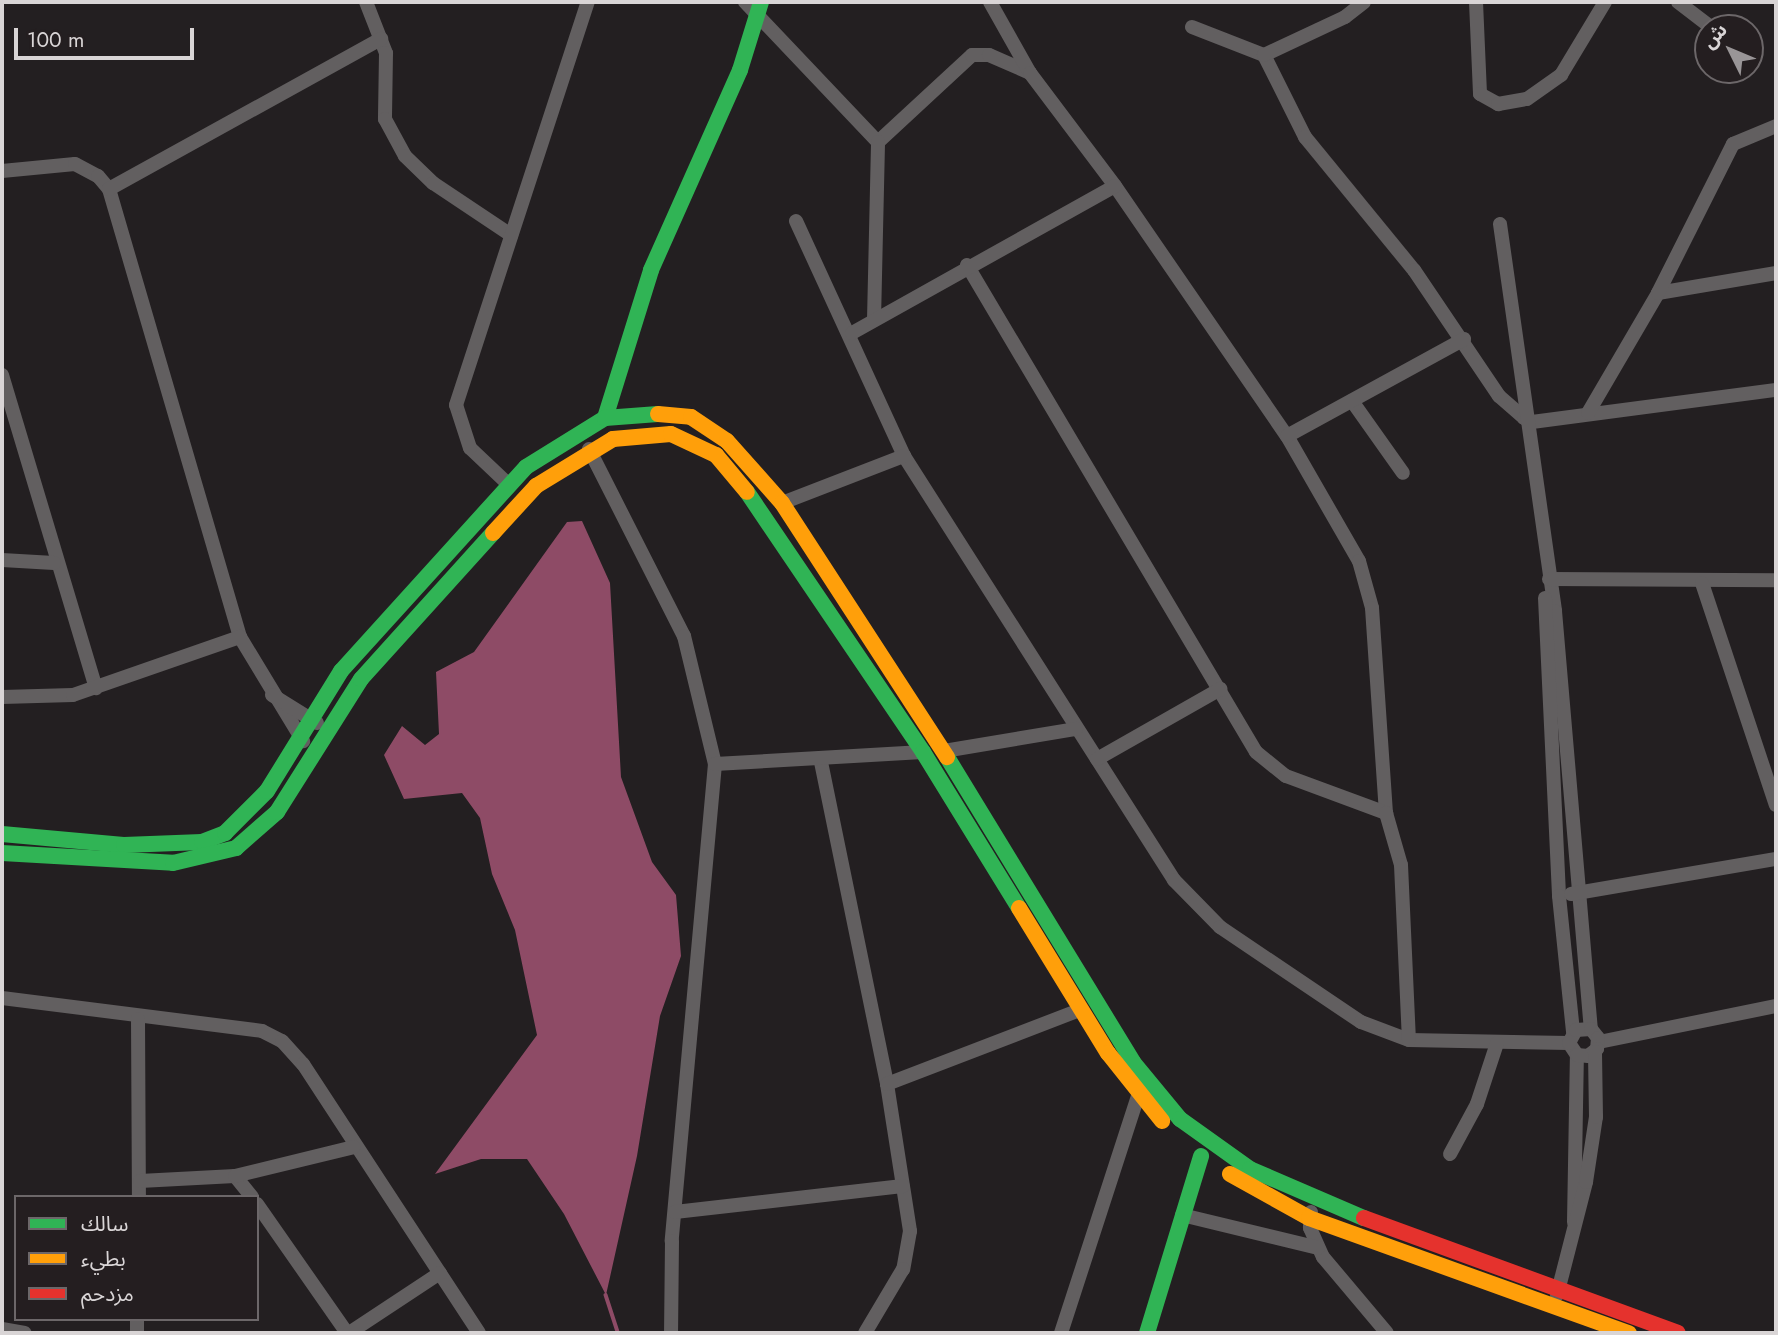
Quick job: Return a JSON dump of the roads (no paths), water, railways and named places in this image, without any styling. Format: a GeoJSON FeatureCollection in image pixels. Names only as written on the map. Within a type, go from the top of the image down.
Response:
{"type":"FeatureCollection","features":[{"type":"Feature","properties":{"kind":"main road"},"geometry":{"type":"LineString","coordinates":[[605,418],[612,387],[670,221],[758,19],[761,2]]}},
{"type":"Feature","properties":{"kind":"main road"},"geometry":{"type":"LineString","coordinates":[[612,387],[632,412]]}},
{"type":"Feature","properties":{"kind":"main road"},"geometry":{"type":"LineString","coordinates":[[2,834],[124,845],[209,840],[246,818],[311,718],[385,619],[509,484],[554,444],[605,418],[632,412],[671,412],[709,426],[752,464],[782,503],[944,751],[1079,977],[1156,1093],[1180,1119],[1231,1157],[1313,1200],[1678,1333]]}},
{"type":"Feature","properties":{"kind":"main road"},"geometry":{"type":"LineString","coordinates":[[2,853],[148,862],[209,858],[236,848],[266,825],[361,679],[523,499],[589,449],[643,433],[695,442],[733,472],[790,550],[923,752],[1080,1010],[1138,1096],[1201,1156],[1309,1218],[1629,1333]]}},
{"type":"Feature","properties":{"kind":"main road"},"geometry":{"type":"LineString","coordinates":[[790,550],[808,544]]}},
{"type":"Feature","properties":{"kind":"main road"},"geometry":{"type":"LineString","coordinates":[[1147,1333],[1201,1156]]}},
{"type":"Feature","properties":{"kind":"street"},"geometry":{"type":"LineString","coordinates":[[366,2],[381,39],[387,64],[385,119],[405,156],[433,183],[511,234]]}},
{"type":"Feature","properties":{"kind":"street"},"geometry":{"type":"LineString","coordinates":[[509,484],[470,448],[456,405],[588,2]]}},
{"type":"Feature","properties":{"kind":"street"},"geometry":{"type":"LineString","coordinates":[[745,2],[758,19],[878,142],[874,320]]}},
{"type":"Feature","properties":{"kind":"street"},"geometry":{"type":"LineString","coordinates":[[990,2],[1030,73],[1115,186],[1287,436],[1359,561],[1372,608],[1386,813],[1401,864],[1409,1040]]}},
{"type":"Feature","properties":{"kind":"street"},"geometry":{"type":"LineString","coordinates":[[1264,55],[1345,17],[1364,2]]}},
{"type":"Feature","properties":{"kind":"street"},"geometry":{"type":"LineString","coordinates":[[1476,2],[1480,94],[1498,104],[1527,99],[1562,75],[1605,2]]}},
{"type":"Feature","properties":{"kind":"street"},"geometry":{"type":"LineString","coordinates":[[1678,2],[1694,14]]}},
{"type":"Feature","properties":{"kind":"street"},"geometry":{"type":"LineString","coordinates":[[1192,27],[1264,55],[1305,137],[1464,339],[1499,396],[1532,422],[1776,390]]}},
{"type":"Feature","properties":{"kind":"street"},"geometry":{"type":"LineString","coordinates":[[109,189],[381,39]]}},
{"type":"Feature","properties":{"kind":"street"},"geometry":{"type":"LineString","coordinates":[[878,142],[972,55],[989,55],[1030,73]]}},
{"type":"Feature","properties":{"kind":"street"},"geometry":{"type":"LineString","coordinates":[[1588,413],[1658,293],[1732,144],[1776,126]]}},
{"type":"Feature","properties":{"kind":"street"},"geometry":{"type":"LineString","coordinates":[[2,171],[75,164],[98,176],[109,189],[240,637],[271,695],[299,738],[316,750]]}},
{"type":"Feature","properties":{"kind":"street"},"geometry":{"type":"LineString","coordinates":[[852,333],[967,265],[1115,186]]}},
{"type":"Feature","properties":{"kind":"street"},"geometry":{"type":"LineString","coordinates":[[796,221],[852,333],[904,456],[1174,880],[1220,927],[1360,1022],[1409,1040],[1497,1043],[1595,1041],[1776,1006]]}},
{"type":"Feature","properties":{"kind":"street"},"geometry":{"type":"LineString","coordinates":[[1500,225],[1532,422],[1595,1041],[1596,1117],[1554,1306]]}},
{"type":"Feature","properties":{"kind":"street"},"geometry":{"type":"LineString","coordinates":[[967,265],[1256,752],[1272,768],[1386,813]]}},
{"type":"Feature","properties":{"kind":"street"},"geometry":{"type":"LineString","coordinates":[[1658,293],[1776,273]]}},
{"type":"Feature","properties":{"kind":"street"},"geometry":{"type":"LineString","coordinates":[[1287,436],[1464,339]]}},
{"type":"Feature","properties":{"kind":"street"},"geometry":{"type":"LineString","coordinates":[[2,375],[54,563],[96,688]]}},
{"type":"Feature","properties":{"kind":"street"},"geometry":{"type":"LineString","coordinates":[[1352,401],[1403,473]]}},
{"type":"Feature","properties":{"kind":"street"},"geometry":{"type":"LineString","coordinates":[[589,449],[684,636],[715,764],[675,1212],[671,1333]]}},
{"type":"Feature","properties":{"kind":"street"},"geometry":{"type":"LineString","coordinates":[[782,503],[904,456]]}},
{"type":"Feature","properties":{"kind":"street"},"geometry":{"type":"LineString","coordinates":[[2,560],[54,563]]}},
{"type":"Feature","properties":{"kind":"street"},"geometry":{"type":"LineString","coordinates":[[1549,579],[1702,583],[1776,580]]}},
{"type":"Feature","properties":{"kind":"street"},"geometry":{"type":"LineString","coordinates":[[1549,579],[1545,605],[1559,896],[1573,1043],[1574,1222]]}},
{"type":"Feature","properties":{"kind":"street"},"geometry":{"type":"LineString","coordinates":[[1702,583],[1776,805]]}},
{"type":"Feature","properties":{"kind":"street"},"geometry":{"type":"LineString","coordinates":[[2,697],[50,698],[96,688],[240,637]]}},
{"type":"Feature","properties":{"kind":"street"},"geometry":{"type":"LineString","coordinates":[[1097,759],[1220,689]]}},
{"type":"Feature","properties":{"kind":"street"},"geometry":{"type":"LineString","coordinates":[[271,695],[327,730]]}},
{"type":"Feature","properties":{"kind":"street"},"geometry":{"type":"LineString","coordinates":[[944,751],[1076,729]]}},
{"type":"Feature","properties":{"kind":"street"},"geometry":{"type":"LineString","coordinates":[[715,764],[821,762],[923,752]]}},
{"type":"Feature","properties":{"kind":"street"},"geometry":{"type":"LineString","coordinates":[[821,762],[887,1084],[911,1244],[903,1269],[865,1333]]}},
{"type":"Feature","properties":{"kind":"street"},"geometry":{"type":"LineString","coordinates":[[1559,896],[1776,859]]}},
{"type":"Feature","properties":{"kind":"street"},"geometry":{"type":"LineString","coordinates":[[2,998],[274,1036],[303,1064],[354,1147],[480,1333]]}},
{"type":"Feature","properties":{"kind":"street"},"geometry":{"type":"LineString","coordinates":[[887,1084],[1080,1010]]}},
{"type":"Feature","properties":{"kind":"street"},"geometry":{"type":"LineString","coordinates":[[138,1018],[139,1195]]}},
{"type":"Feature","properties":{"kind":"street"},"geometry":{"type":"LineString","coordinates":[[1573,1043],[1595,1041]]}},
{"type":"Feature","properties":{"kind":"street"},"geometry":{"type":"LineString","coordinates":[[1450,1154],[1477,1104],[1497,1043]]}},
{"type":"Feature","properties":{"kind":"street"},"geometry":{"type":"LineString","coordinates":[[1061,1333],[1138,1096]]}},
{"type":"Feature","properties":{"kind":"street"},"geometry":{"type":"LineString","coordinates":[[140,1181],[235,1175],[354,1147]]}},
{"type":"Feature","properties":{"kind":"street"},"geometry":{"type":"LineString","coordinates":[[235,1175],[250,1195]]}},
{"type":"Feature","properties":{"kind":"street"},"geometry":{"type":"LineString","coordinates":[[675,1212],[903,1186]]}},
{"type":"Feature","properties":{"kind":"street"},"geometry":{"type":"LineString","coordinates":[[1313,1200],[1309,1218],[1318,1248],[1387,1333]]}},
{"type":"Feature","properties":{"kind":"street"},"geometry":{"type":"LineString","coordinates":[[259,1207],[348,1333],[440,1273]]}},
{"type":"Feature","properties":{"kind":"street"},"geometry":{"type":"LineString","coordinates":[[1182,1215],[1318,1248]]}},
{"type":"Feature","properties":{"kind":"street"},"geometry":{"type":"LineString","coordinates":[[2,1329],[25,1333]]}},
{"type":"Feature","properties":{"kind":"waterway"},"geometry":{"type":"LineString","coordinates":[[606,1295],[618,1333]]}}]}
